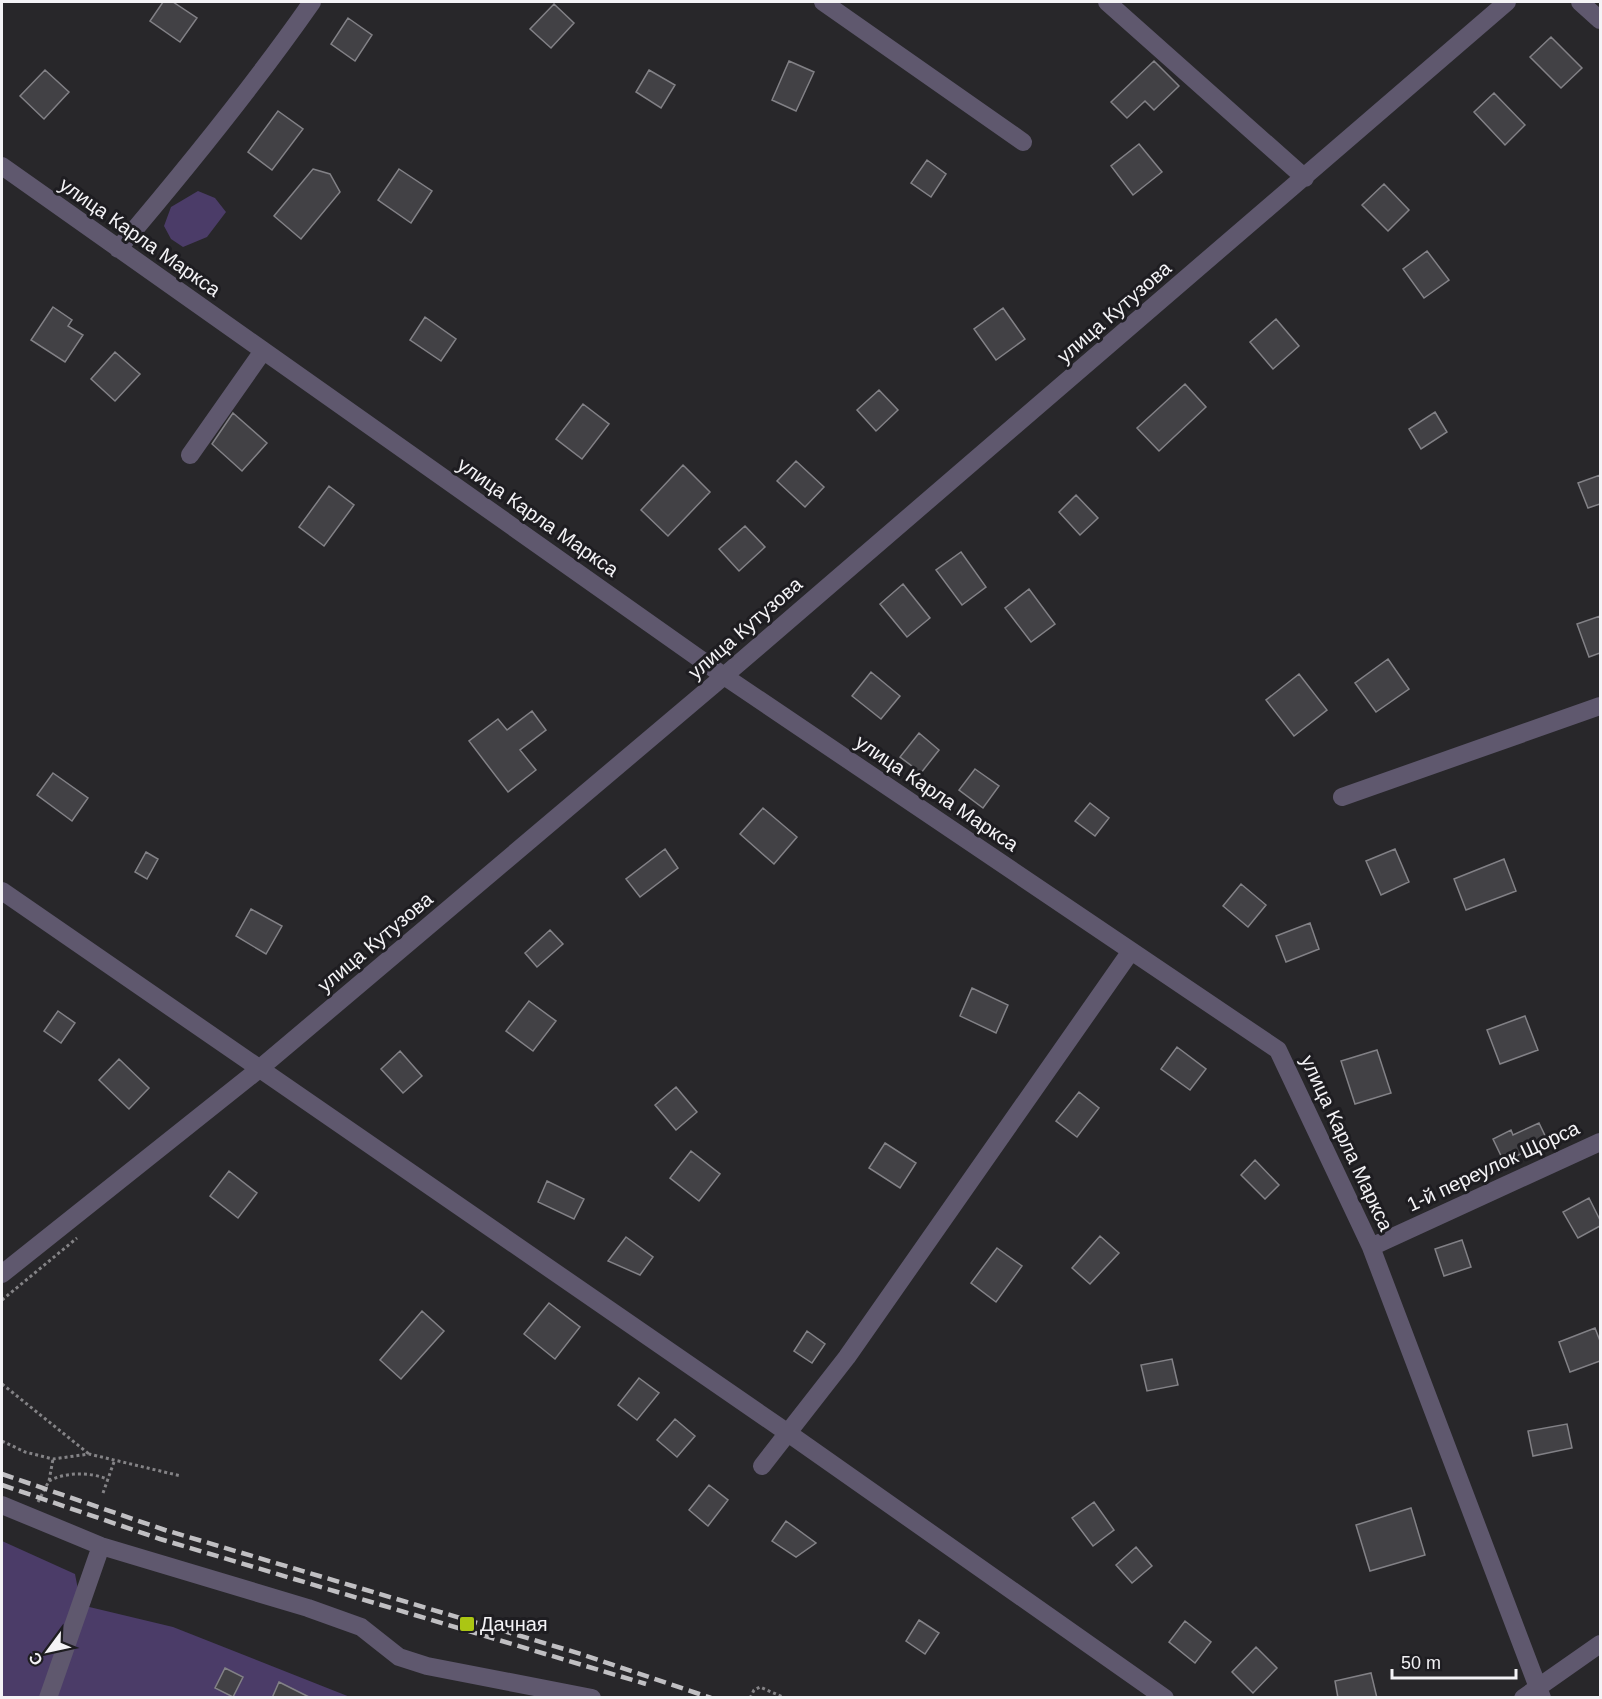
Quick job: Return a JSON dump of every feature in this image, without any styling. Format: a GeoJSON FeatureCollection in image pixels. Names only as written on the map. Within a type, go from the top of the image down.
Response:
{"type":"FeatureCollection","features":[{"type":"Feature","properties":{"kind":"street"},"geometry":{"type":"LineString","coordinates":[[118,249],[195,157],[312,2]]}},
{"type":"Feature","properties":{"kind":"street"},"geometry":{"type":"LineString","coordinates":[[823,2],[1023,142]]}},
{"type":"Feature","properties":{"kind":"street"},"geometry":{"type":"LineString","coordinates":[[1107,2],[1305,178]]}},
{"type":"Feature","properties":{"kind":"street","name":"улица Кутузова"},"geometry":{"type":"LineString","coordinates":[[2,1274],[258,1070],[724,676],[1507,2]]}},
{"type":"Feature","properties":{"kind":"street"},"geometry":{"type":"LineString","coordinates":[[1580,2],[1600,20]]}},
{"type":"Feature","properties":{"kind":"street","name":"улица Карла Маркса"},"geometry":{"type":"LineString","coordinates":[[2,166],[724,676],[1278,1050],[1371,1247],[1540,1692]]}},
{"type":"Feature","properties":{"kind":"street"},"geometry":{"type":"LineString","coordinates":[[190,455],[263,351]]}},
{"type":"Feature","properties":{"kind":"street"},"geometry":{"type":"LineString","coordinates":[[1342,797],[1600,706]]}},
{"type":"Feature","properties":{"kind":"street"},"geometry":{"type":"LineString","coordinates":[[2,891],[258,1070],[788,1433],[1165,1698]]}},
{"type":"Feature","properties":{"kind":"street"},"geometry":{"type":"LineString","coordinates":[[762,1466],[847,1357],[1131,951]]}},
{"type":"Feature","properties":{"kind":"street","name":"1-й переулок Щорса"},"geometry":{"type":"LineString","coordinates":[[1371,1247],[1600,1142]]}},
{"type":"Feature","properties":{"kind":"street"},"geometry":{"type":"LineString","coordinates":[[2,1505],[28,1518],[101,1546],[308,1608],[361,1627],[399,1657],[427,1666],[592,1698]]}},
{"type":"Feature","properties":{"kind":"street"},"geometry":{"type":"LineString","coordinates":[[48,1698],[101,1546]]}},
{"type":"Feature","properties":{"kind":"street"},"geometry":{"type":"LineString","coordinates":[[1523,1698],[1540,1692],[1600,1644]]}},
{"type":"Feature","properties":{"kind":"path"},"geometry":{"type":"LineString","coordinates":[[2,1384],[89,1454]]}},
{"type":"Feature","properties":{"kind":"path"},"geometry":{"type":"LineString","coordinates":[[2,1442],[25,1452],[53,1459],[89,1454],[181,1476]]}},
{"type":"Feature","properties":{"kind":"path"},"geometry":{"type":"LineString","coordinates":[[28,1518],[49,1481],[53,1459]]}},
{"type":"Feature","properties":{"kind":"path"},"geometry":{"type":"LineString","coordinates":[[103,1493],[115,1459]]}},
{"type":"Feature","properties":{"kind":"path"},"geometry":{"type":"LineString","coordinates":[[49,1481],[56,1477],[79,1474],[107,1479]]}},
{"type":"Feature","properties":{"kind":"path"},"geometry":{"type":"LineString","coordinates":[[750,1698],[754,1690],[760,1687],[785,1698]]}},
{"type":"Feature","properties":{"kind":"shaded area"},"geometry":{"type":"Polygon","coordinates":[[[198,191],[215,198],[226,212],[207,237],[183,247],[171,239],[164,226],[171,207],[198,191]]]}},
{"type":"Feature","properties":{"kind":"shaded area"},"geometry":{"type":"Polygon","coordinates":[[[2,1541],[75,1574],[81,1605],[173,1627],[350,1697],[2,1697],[2,1541]]]}},
{"type":"Feature","properties":{"kind":"building"},"geometry":{"type":"Polygon","coordinates":[[[163,2],[173,2],[197,18],[180,42],[150,21],[163,2]]]}},
{"type":"Feature","properties":{"kind":"building"},"geometry":{"type":"Polygon","coordinates":[[[554,4],[574,23],[551,48],[530,29],[554,4]]]}},
{"type":"Feature","properties":{"kind":"building"},"geometry":{"type":"Polygon","coordinates":[[[348,18],[372,35],[355,61],[331,44],[348,18]]]}},
{"type":"Feature","properties":{"kind":"building"},"geometry":{"type":"Polygon","coordinates":[[[1551,37],[1582,68],[1561,88],[1530,57],[1551,37]]]}},
{"type":"Feature","properties":{"kind":"building"},"geometry":{"type":"Polygon","coordinates":[[[789,61],[814,72],[796,111],[772,100],[789,61]]]}},
{"type":"Feature","properties":{"kind":"building"},"geometry":{"type":"Polygon","coordinates":[[[1154,61],[1179,86],[1154,110],[1145,101],[1127,118],[1111,102],[1154,61]]]}},
{"type":"Feature","properties":{"kind":"building"},"geometry":{"type":"Polygon","coordinates":[[[45,70],[69,92],[44,119],[20,96],[45,70]]]}},
{"type":"Feature","properties":{"kind":"building"},"geometry":{"type":"Polygon","coordinates":[[[649,70],[675,85],[661,108],[636,92],[649,70]]]}},
{"type":"Feature","properties":{"kind":"building"},"geometry":{"type":"Polygon","coordinates":[[[1494,93],[1525,125],[1505,145],[1474,112],[1494,93]]]}},
{"type":"Feature","properties":{"kind":"building"},"geometry":{"type":"Polygon","coordinates":[[[278,111],[303,129],[272,170],[248,152],[278,111]]]}},
{"type":"Feature","properties":{"kind":"building"},"geometry":{"type":"Polygon","coordinates":[[[1139,144],[1162,172],[1133,195],[1111,166],[1139,144]]]}},
{"type":"Feature","properties":{"kind":"building"},"geometry":{"type":"Polygon","coordinates":[[[927,160],[946,174],[931,197],[911,183],[927,160]]]}},
{"type":"Feature","properties":{"kind":"building"},"geometry":{"type":"Polygon","coordinates":[[[313,169],[330,174],[340,192],[301,239],[274,216],[313,169]]]}},
{"type":"Feature","properties":{"kind":"building"},"geometry":{"type":"Polygon","coordinates":[[[399,169],[432,191],[411,223],[378,200],[399,169]]]}},
{"type":"Feature","properties":{"kind":"building"},"geometry":{"type":"Polygon","coordinates":[[[1384,184],[1409,210],[1388,231],[1362,205],[1384,184]]]}},
{"type":"Feature","properties":{"kind":"building"},"geometry":{"type":"Polygon","coordinates":[[[1427,251],[1449,280],[1424,298],[1403,269],[1427,251]]]}},
{"type":"Feature","properties":{"kind":"building"},"geometry":{"type":"Polygon","coordinates":[[[53,307],[72,320],[68,326],[83,335],[65,362],[31,340],[53,307]]]}},
{"type":"Feature","properties":{"kind":"building"},"geometry":{"type":"Polygon","coordinates":[[[1003,308],[1025,339],[996,360],[974,329],[1003,308]]]}},
{"type":"Feature","properties":{"kind":"building"},"geometry":{"type":"Polygon","coordinates":[[[425,317],[456,339],[441,361],[410,340],[425,317]]]}},
{"type":"Feature","properties":{"kind":"building"},"geometry":{"type":"Polygon","coordinates":[[[1276,319],[1299,346],[1273,369],[1250,342],[1276,319]]]}},
{"type":"Feature","properties":{"kind":"building"},"geometry":{"type":"Polygon","coordinates":[[[115,352],[140,374],[115,401],[91,379],[115,352]]]}},
{"type":"Feature","properties":{"kind":"building"},"geometry":{"type":"Polygon","coordinates":[[[1185,384],[1206,407],[1159,451],[1137,428],[1185,384]]]}},
{"type":"Feature","properties":{"kind":"building"},"geometry":{"type":"Polygon","coordinates":[[[879,390],[898,410],[876,431],[857,410],[879,390]]]}},
{"type":"Feature","properties":{"kind":"building"},"geometry":{"type":"Polygon","coordinates":[[[583,404],[609,424],[582,459],[556,439],[583,404]]]}},
{"type":"Feature","properties":{"kind":"building"},"geometry":{"type":"Polygon","coordinates":[[[1435,412],[1447,432],[1421,449],[1409,429],[1435,412]]]}},
{"type":"Feature","properties":{"kind":"building"},"geometry":{"type":"Polygon","coordinates":[[[233,413],[267,443],[242,471],[212,444],[233,413]]]}},
{"type":"Feature","properties":{"kind":"building"},"geometry":{"type":"Polygon","coordinates":[[[796,461],[824,487],[805,507],[777,481],[796,461]]]}},
{"type":"Feature","properties":{"kind":"building"},"geometry":{"type":"Polygon","coordinates":[[[683,465],[710,492],[668,536],[641,510],[683,465]]]}},
{"type":"Feature","properties":{"kind":"building"},"geometry":{"type":"Polygon","coordinates":[[[1600,475],[1600,504],[1588,508],[1578,483],[1600,475]]]}},
{"type":"Feature","properties":{"kind":"building"},"geometry":{"type":"Polygon","coordinates":[[[329,486],[354,505],[324,546],[299,527],[329,486]]]}},
{"type":"Feature","properties":{"kind":"building"},"geometry":{"type":"Polygon","coordinates":[[[1076,495],[1098,518],[1080,535],[1059,512],[1076,495]]]}},
{"type":"Feature","properties":{"kind":"building"},"geometry":{"type":"Polygon","coordinates":[[[745,526],[765,547],[739,571],[719,549],[745,526]]]}},
{"type":"Feature","properties":{"kind":"building"},"geometry":{"type":"Polygon","coordinates":[[[961,552],[986,587],[962,605],[936,570],[961,552]]]}},
{"type":"Feature","properties":{"kind":"building"},"geometry":{"type":"Polygon","coordinates":[[[903,584],[930,618],[907,637],[880,604],[903,584]]]}},
{"type":"Feature","properties":{"kind":"building"},"geometry":{"type":"Polygon","coordinates":[[[1029,589],[1055,624],[1031,642],[1005,608],[1029,589]]]}},
{"type":"Feature","properties":{"kind":"building"},"geometry":{"type":"Polygon","coordinates":[[[1600,616],[1600,653],[1589,657],[1577,624],[1600,616]]]}},
{"type":"Feature","properties":{"kind":"building"},"geometry":{"type":"Polygon","coordinates":[[[1388,659],[1409,689],[1376,712],[1355,683],[1388,659]]]}},
{"type":"Feature","properties":{"kind":"building"},"geometry":{"type":"Polygon","coordinates":[[[871,672],[900,696],[881,719],[852,696],[871,672]]]}},
{"type":"Feature","properties":{"kind":"building"},"geometry":{"type":"Polygon","coordinates":[[[1299,674],[1327,710],[1294,736],[1266,700],[1299,674]]]}},
{"type":"Feature","properties":{"kind":"building"},"geometry":{"type":"Polygon","coordinates":[[[532,711],[546,730],[520,750],[536,770],[508,792],[469,741],[498,719],[507,730],[532,711]]]}},
{"type":"Feature","properties":{"kind":"building"},"geometry":{"type":"Polygon","coordinates":[[[919,733],[939,750],[921,773],[900,757],[919,733]]]}},
{"type":"Feature","properties":{"kind":"building"},"geometry":{"type":"Polygon","coordinates":[[[975,769],[999,786],[983,808],[959,790],[975,769]]]}},
{"type":"Feature","properties":{"kind":"building"},"geometry":{"type":"Polygon","coordinates":[[[53,773],[88,798],[72,821],[37,795],[53,773]]]}},
{"type":"Feature","properties":{"kind":"building"},"geometry":{"type":"Polygon","coordinates":[[[1090,803],[1109,818],[1095,836],[1075,821],[1090,803]]]}},
{"type":"Feature","properties":{"kind":"building"},"geometry":{"type":"Polygon","coordinates":[[[763,808],[797,837],[774,864],[740,834],[763,808]]]}},
{"type":"Feature","properties":{"kind":"building"},"geometry":{"type":"Polygon","coordinates":[[[665,849],[678,868],[640,897],[626,879],[665,849]]]}},
{"type":"Feature","properties":{"kind":"building"},"geometry":{"type":"Polygon","coordinates":[[[1395,849],[1409,882],[1381,895],[1366,861],[1395,849]]]}},
{"type":"Feature","properties":{"kind":"building"},"geometry":{"type":"Polygon","coordinates":[[[146,852],[158,859],[147,879],[135,872],[146,852]]]}},
{"type":"Feature","properties":{"kind":"building"},"geometry":{"type":"Polygon","coordinates":[[[1504,859],[1516,891],[1466,910],[1454,879],[1504,859]]]}},
{"type":"Feature","properties":{"kind":"building"},"geometry":{"type":"Polygon","coordinates":[[[1241,884],[1266,905],[1248,927],[1223,906],[1241,884]]]}},
{"type":"Feature","properties":{"kind":"building"},"geometry":{"type":"Polygon","coordinates":[[[251,909],[282,926],[266,954],[236,936],[251,909]]]}},
{"type":"Feature","properties":{"kind":"building"},"geometry":{"type":"Polygon","coordinates":[[[1310,923],[1319,949],[1286,962],[1276,936],[1310,923]]]}},
{"type":"Feature","properties":{"kind":"building"},"geometry":{"type":"Polygon","coordinates":[[[550,930],[563,944],[537,967],[525,953],[550,930]]]}},
{"type":"Feature","properties":{"kind":"building"},"geometry":{"type":"Polygon","coordinates":[[[972,988],[1008,1005],[996,1033],[960,1016],[972,988]]]}},
{"type":"Feature","properties":{"kind":"building"},"geometry":{"type":"Polygon","coordinates":[[[529,1001],[556,1021],[533,1051],[506,1031],[529,1001]]]}},
{"type":"Feature","properties":{"kind":"building"},"geometry":{"type":"Polygon","coordinates":[[[58,1011],[75,1023],[61,1043],[44,1031],[58,1011]]]}},
{"type":"Feature","properties":{"kind":"building"},"geometry":{"type":"Polygon","coordinates":[[[1525,1016],[1538,1050],[1500,1064],[1487,1030],[1525,1016]]]}},
{"type":"Feature","properties":{"kind":"building"},"geometry":{"type":"Polygon","coordinates":[[[1177,1047],[1206,1069],[1190,1090],[1161,1069],[1177,1047]]]}},
{"type":"Feature","properties":{"kind":"building"},"geometry":{"type":"Polygon","coordinates":[[[1377,1050],[1391,1093],[1355,1104],[1341,1061],[1377,1050]]]}},
{"type":"Feature","properties":{"kind":"building"},"geometry":{"type":"Polygon","coordinates":[[[400,1051],[422,1076],[403,1093],[381,1069],[400,1051]]]}},
{"type":"Feature","properties":{"kind":"building"},"geometry":{"type":"Polygon","coordinates":[[[119,1059],[149,1088],[129,1109],[99,1080],[119,1059]]]}},
{"type":"Feature","properties":{"kind":"building"},"geometry":{"type":"Polygon","coordinates":[[[676,1087],[697,1112],[676,1130],[655,1105],[676,1087]]]}},
{"type":"Feature","properties":{"kind":"building"},"geometry":{"type":"Polygon","coordinates":[[[1079,1092],[1099,1108],[1077,1137],[1056,1121],[1079,1092]]]}},
{"type":"Feature","properties":{"kind":"building"},"geometry":{"type":"Polygon","coordinates":[[[1539,1123],[1550,1146],[1531,1155],[1529,1150],[1504,1162],[1493,1139],[1511,1130],[1513,1135],[1539,1123]]]}},
{"type":"Feature","properties":{"kind":"building"},"geometry":{"type":"Polygon","coordinates":[[[885,1143],[916,1163],[900,1188],[869,1168],[885,1143]]]}},
{"type":"Feature","properties":{"kind":"building"},"geometry":{"type":"Polygon","coordinates":[[[691,1151],[720,1174],[699,1201],[670,1178],[691,1151]]]}},
{"type":"Feature","properties":{"kind":"building"},"geometry":{"type":"Polygon","coordinates":[[[1255,1160],[1279,1185],[1265,1199],[1241,1175],[1255,1160]]]}},
{"type":"Feature","properties":{"kind":"building"},"geometry":{"type":"Polygon","coordinates":[[[229,1171],[257,1193],[238,1218],[210,1196],[229,1171]]]}},
{"type":"Feature","properties":{"kind":"building"},"geometry":{"type":"Polygon","coordinates":[[[547,1181],[584,1199],[574,1219],[538,1202],[547,1181]]]}},
{"type":"Feature","properties":{"kind":"building"},"geometry":{"type":"Polygon","coordinates":[[[1589,1198],[1600,1220],[1600,1226],[1578,1238],[1563,1212],[1589,1198]]]}},
{"type":"Feature","properties":{"kind":"building"},"geometry":{"type":"Polygon","coordinates":[[[1100,1236],[1119,1253],[1090,1284],[1072,1268],[1100,1236]]]}},
{"type":"Feature","properties":{"kind":"building"},"geometry":{"type":"Polygon","coordinates":[[[626,1237],[653,1257],[640,1275],[608,1261],[626,1237]]]}},
{"type":"Feature","properties":{"kind":"building"},"geometry":{"type":"Polygon","coordinates":[[[1462,1240],[1471,1267],[1444,1276],[1435,1249],[1462,1240]]]}},
{"type":"Feature","properties":{"kind":"building"},"geometry":{"type":"Polygon","coordinates":[[[997,1248],[1022,1266],[996,1302],[971,1283],[997,1248]]]}},
{"type":"Feature","properties":{"kind":"building"},"geometry":{"type":"Polygon","coordinates":[[[549,1303],[580,1327],[555,1359],[524,1334],[549,1303]]]}},
{"type":"Feature","properties":{"kind":"building"},"geometry":{"type":"Polygon","coordinates":[[[422,1311],[444,1331],[401,1379],[380,1360],[422,1311]]]}},
{"type":"Feature","properties":{"kind":"building"},"geometry":{"type":"Polygon","coordinates":[[[1595,1328],[1600,1341],[1600,1361],[1570,1372],[1559,1342],[1595,1328]]]}},
{"type":"Feature","properties":{"kind":"building"},"geometry":{"type":"Polygon","coordinates":[[[807,1331],[825,1344],[812,1363],[794,1351],[807,1331]]]}},
{"type":"Feature","properties":{"kind":"building"},"geometry":{"type":"Polygon","coordinates":[[[1172,1359],[1178,1385],[1147,1391],[1141,1365],[1172,1359]]]}},
{"type":"Feature","properties":{"kind":"building"},"geometry":{"type":"Polygon","coordinates":[[[639,1378],[659,1393],[637,1420],[618,1405],[639,1378]]]}},
{"type":"Feature","properties":{"kind":"building"},"geometry":{"type":"Polygon","coordinates":[[[675,1419],[695,1436],[677,1457],[657,1440],[675,1419]]]}},
{"type":"Feature","properties":{"kind":"building"},"geometry":{"type":"Polygon","coordinates":[[[1567,1424],[1572,1448],[1533,1456],[1528,1431],[1567,1424]]]}},
{"type":"Feature","properties":{"kind":"building"},"geometry":{"type":"Polygon","coordinates":[[[709,1485],[728,1500],[708,1526],[689,1510],[709,1485]]]}},
{"type":"Feature","properties":{"kind":"building"},"geometry":{"type":"Polygon","coordinates":[[[1094,1502],[1114,1530],[1093,1546],[1072,1518],[1094,1502]]]}},
{"type":"Feature","properties":{"kind":"building"},"geometry":{"type":"Polygon","coordinates":[[[1411,1508],[1425,1555],[1370,1571],[1356,1525],[1411,1508]]]}},
{"type":"Feature","properties":{"kind":"building"},"geometry":{"type":"Polygon","coordinates":[[[786,1521],[816,1543],[796,1557],[772,1541],[786,1521]]]}},
{"type":"Feature","properties":{"kind":"building"},"geometry":{"type":"Polygon","coordinates":[[[1136,1547],[1152,1566],[1132,1583],[1116,1565],[1136,1547]]]}},
{"type":"Feature","properties":{"kind":"building"},"geometry":{"type":"Polygon","coordinates":[[[919,1620],[939,1633],[925,1654],[906,1641],[919,1620]]]}},
{"type":"Feature","properties":{"kind":"building"},"geometry":{"type":"Polygon","coordinates":[[[1185,1621],[1211,1642],[1195,1663],[1169,1642],[1185,1621]]]}},
{"type":"Feature","properties":{"kind":"building"},"geometry":{"type":"Polygon","coordinates":[[[1256,1647],[1277,1668],[1253,1693],[1232,1672],[1256,1647]]]}},
{"type":"Feature","properties":{"kind":"building"},"geometry":{"type":"Polygon","coordinates":[[[225,1668],[243,1677],[233,1697],[215,1688],[225,1668]]]}},
{"type":"Feature","properties":{"kind":"building"},"geometry":{"type":"Polygon","coordinates":[[[1371,1673],[1377,1698],[1338,1698],[1335,1681],[1371,1673]]]}},
{"type":"Feature","properties":{"kind":"building"},"geometry":{"type":"Polygon","coordinates":[[[279,1682],[311,1698],[272,1698],[279,1682]]]}},
{"type":"Feature","properties":{"kind":"railway"},"geometry":{"type":"LineString","coordinates":[[2,1474],[165,1530],[581,1654],[711,1698]]}},
{"type":"Feature","properties":{"kind":"railway"},"geometry":{"type":"LineString","coordinates":[[2,1485],[160,1539],[646,1684]]}},
{"type":"Feature","properties":{"kind":"place","name":"Дачная"},"geometry":{"type":"Point","coordinates":[467,1624]}}]}
